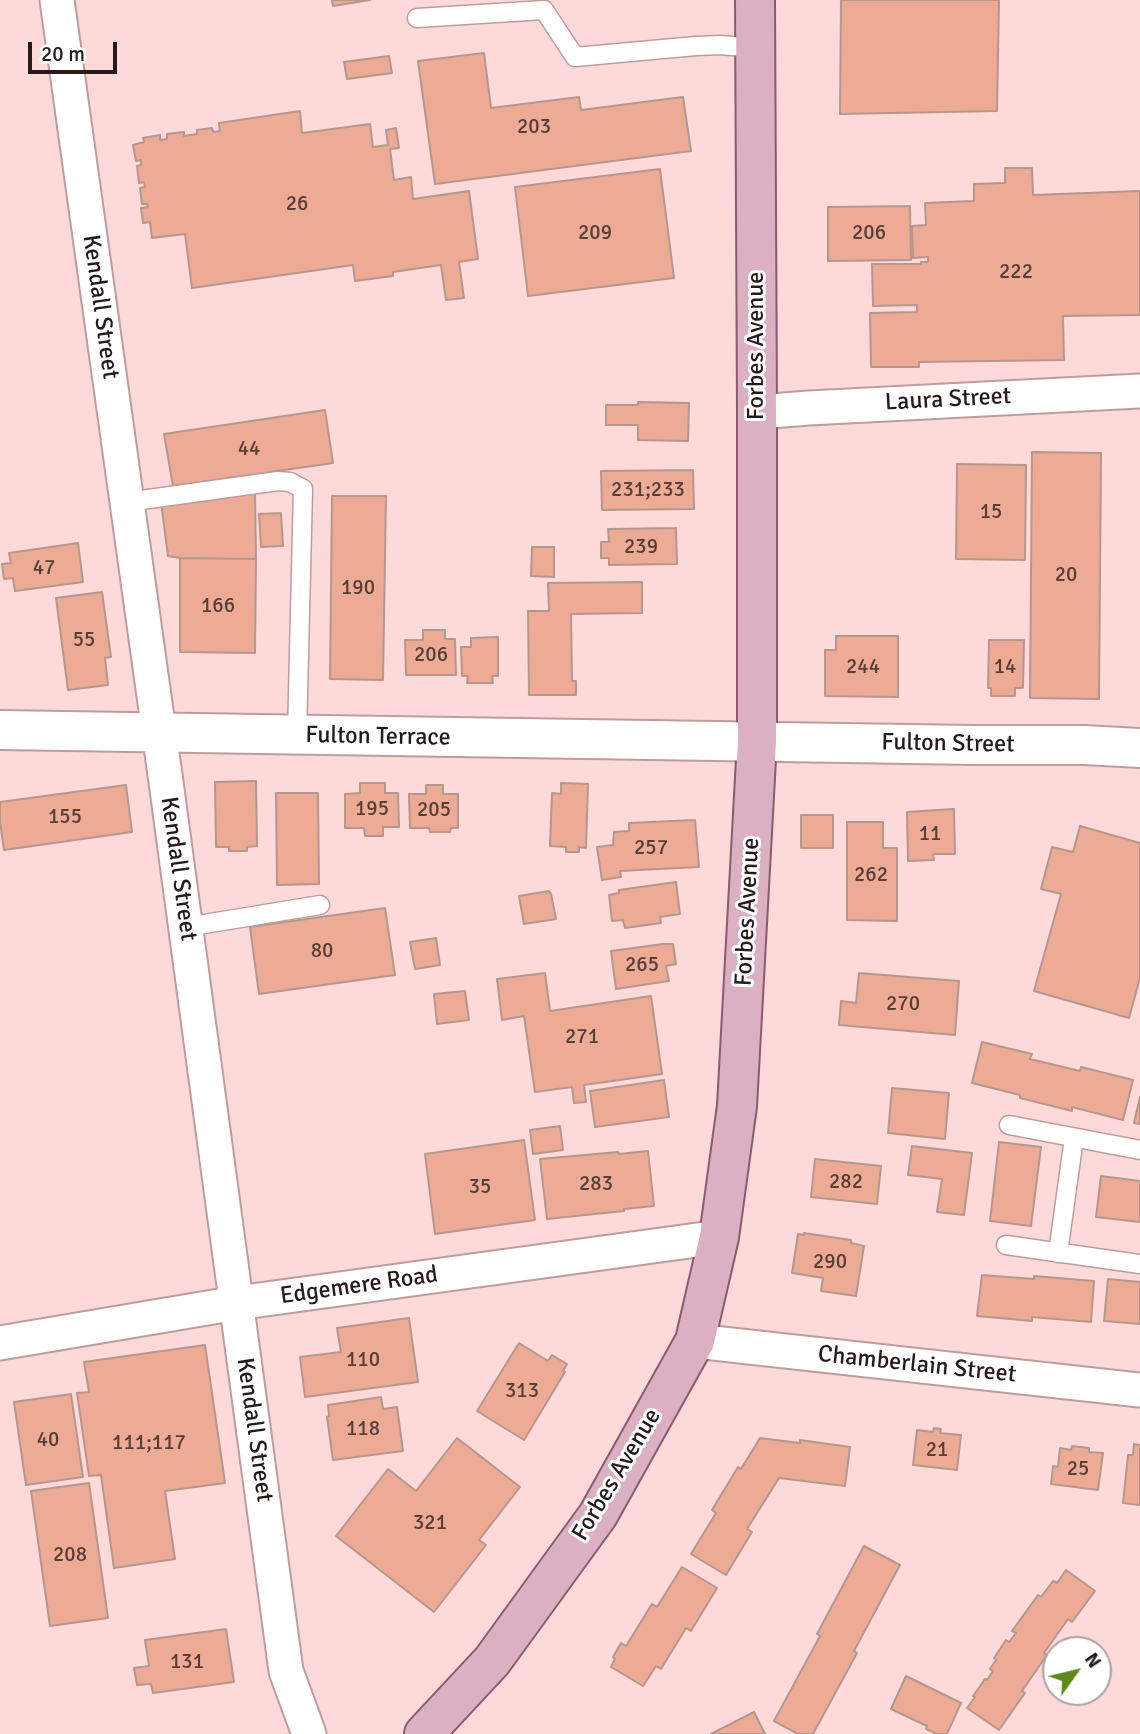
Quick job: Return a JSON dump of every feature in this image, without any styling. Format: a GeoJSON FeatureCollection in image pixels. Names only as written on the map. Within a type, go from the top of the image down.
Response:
{"type":"FeatureCollection","features":[{"type":"Feature","properties":{"kind":"main road","name":"Forbes Avenue"},"geometry":{"type":"LineString","coordinates":[[424,1734],[492,1661],[598,1515],[695,1341],[719,1237],[737,1105],[757,741],[755,0]]}},
{"type":"Feature","properties":{"kind":"street","name":"Kendall Street"},"geometry":{"type":"LineString","coordinates":[[57,0],[286,1671],[309,1734]]}},
{"type":"Feature","properties":{"kind":"street","name":"Laura Street"},"geometry":{"type":"LineString","coordinates":[[757,412],[1140,391]]}},
{"type":"Feature","properties":{"kind":"street","name":"Fulton Terrace"},"geometry":{"type":"LineString","coordinates":[[0,730],[757,741]]}},
{"type":"Feature","properties":{"kind":"street","name":"Fulton Street"},"geometry":{"type":"LineString","coordinates":[[757,741],[1140,748]]}},
{"type":"Feature","properties":{"kind":"street","name":"Edgemere Road"},"geometry":{"type":"LineString","coordinates":[[0,1343],[237,1303],[719,1237]]}},
{"type":"Feature","properties":{"kind":"street","name":"Chamberlain Street"},"geometry":{"type":"LineString","coordinates":[[695,1341],[1140,1390]]}},
{"type":"Feature","properties":{"kind":"lane"},"geometry":{"type":"LineString","coordinates":[[417,18],[544,10],[575,57],[696,46],[755,48]]}},
{"type":"Feature","properties":{"kind":"lane"},"geometry":{"type":"LineString","coordinates":[[127,502],[278,481],[290,482],[303,489],[297,736]]}},
{"type":"Feature","properties":{"kind":"lane"},"geometry":{"type":"LineString","coordinates":[[186,927],[320,905]]}},
{"type":"Feature","properties":{"kind":"lane"},"geometry":{"type":"LineString","coordinates":[[1009,1125],[1140,1150]]}},
{"type":"Feature","properties":{"kind":"lane"},"geometry":{"type":"LineString","coordinates":[[1058,1254],[1074,1138]]}},
{"type":"Feature","properties":{"kind":"lane"},"geometry":{"type":"LineString","coordinates":[[1006,1245],[1140,1264]]}},
{"type":"Feature","properties":{"kind":"building"},"geometry":{"type":"Polygon","coordinates":[[[332,0],[370,0],[333,6],[332,0]]]}},
{"type":"Feature","properties":{"kind":"building"},"geometry":{"type":"Polygon","coordinates":[[[841,0],[999,0],[997,111],[840,114],[841,0]]]}},
{"type":"Feature","properties":{"kind":"building"},"geometry":{"type":"Polygon","coordinates":[[[484,53],[491,108],[579,97],[581,110],[683,97],[691,151],[435,184],[418,61],[484,53]]]}},
{"type":"Feature","properties":{"kind":"building"},"geometry":{"type":"Polygon","coordinates":[[[389,56],[392,73],[347,79],[344,62],[389,56]]]}},
{"type":"Feature","properties":{"kind":"building"},"geometry":{"type":"Polygon","coordinates":[[[300,111],[302,133],[370,124],[373,147],[388,145],[386,130],[396,128],[399,148],[390,149],[394,180],[411,177],[413,199],[469,191],[478,259],[459,262],[464,298],[446,300],[441,265],[355,281],[353,265],[192,288],[185,234],[152,238],[150,222],[143,223],[141,208],[148,207],[147,204],[142,204],[140,188],[145,187],[144,182],[139,183],[137,166],[141,165],[141,160],[136,161],[133,145],[144,142],[143,138],[160,135],[160,140],[167,139],[167,134],[184,132],[184,136],[197,134],[197,130],[212,128],[213,132],[220,131],[219,123],[300,111]]]}},
{"type":"Feature","properties":{"kind":"building"},"geometry":{"type":"Polygon","coordinates":[[[1005,168],[1032,168],[1033,195],[1140,191],[1140,315],[1063,316],[1064,360],[919,362],[919,367],[871,367],[870,313],[917,312],[917,305],[873,306],[872,264],[928,262],[928,257],[913,258],[912,226],[926,225],[925,203],[974,201],[974,184],[1005,183],[1005,168]]]}},
{"type":"Feature","properties":{"kind":"building"},"geometry":{"type":"Polygon","coordinates":[[[660,169],[674,278],[528,296],[515,187],[660,169]]]}},
{"type":"Feature","properties":{"kind":"building"},"geometry":{"type":"Polygon","coordinates":[[[910,206],[911,260],[828,261],[828,207],[910,206]]]}},
{"type":"Feature","properties":{"kind":"building"},"geometry":{"type":"Polygon","coordinates":[[[638,402],[689,403],[688,441],[638,440],[638,425],[606,425],[606,405],[638,405],[638,402]]]}},
{"type":"Feature","properties":{"kind":"building"},"geometry":{"type":"Polygon","coordinates":[[[325,410],[333,463],[173,486],[164,434],[325,410]]]}},
{"type":"Feature","properties":{"kind":"building"},"geometry":{"type":"Polygon","coordinates":[[[1032,452],[1101,453],[1099,699],[1030,698],[1032,452]]]}},
{"type":"Feature","properties":{"kind":"building"},"geometry":{"type":"Polygon","coordinates":[[[957,464],[1026,465],[1025,560],[956,559],[957,464]]]}},
{"type":"Feature","properties":{"kind":"building"},"geometry":{"type":"Polygon","coordinates":[[[693,470],[694,509],[602,510],[601,471],[693,470]]]}},
{"type":"Feature","properties":{"kind":"building"},"geometry":{"type":"Polygon","coordinates":[[[255,491],[256,559],[168,556],[161,502],[255,491]]]}},
{"type":"Feature","properties":{"kind":"building"},"geometry":{"type":"Polygon","coordinates":[[[332,496],[386,496],[383,680],[330,679],[332,496]]]}},
{"type":"Feature","properties":{"kind":"building"},"geometry":{"type":"Polygon","coordinates":[[[281,513],[283,546],[261,547],[259,514],[281,513]]]}},
{"type":"Feature","properties":{"kind":"building"},"geometry":{"type":"Polygon","coordinates":[[[676,528],[677,564],[609,565],[609,558],[601,558],[601,542],[609,542],[608,529],[676,528]]]}},
{"type":"Feature","properties":{"kind":"building"},"geometry":{"type":"Polygon","coordinates":[[[78,543],[83,582],[15,591],[13,578],[4,579],[2,564],[11,563],[9,553],[78,543]]]}},
{"type":"Feature","properties":{"kind":"building"},"geometry":{"type":"Polygon","coordinates":[[[532,547],[554,547],[554,577],[531,576],[532,547]]]}},
{"type":"Feature","properties":{"kind":"building"},"geometry":{"type":"Polygon","coordinates":[[[180,558],[256,559],[255,653],[180,652],[180,558]]]}},
{"type":"Feature","properties":{"kind":"building"},"geometry":{"type":"Polygon","coordinates":[[[642,582],[642,613],[571,614],[572,681],[576,681],[576,695],[529,695],[528,611],[549,611],[548,583],[642,582]]]}},
{"type":"Feature","properties":{"kind":"building"},"geometry":{"type":"Polygon","coordinates":[[[102,592],[111,657],[105,658],[108,685],[68,690],[56,598],[102,592]]]}},
{"type":"Feature","properties":{"kind":"building"},"geometry":{"type":"Polygon","coordinates":[[[423,630],[445,630],[445,639],[455,639],[456,675],[406,675],[405,640],[423,640],[423,630]]]}},
{"type":"Feature","properties":{"kind":"building"},"geometry":{"type":"Polygon","coordinates":[[[836,636],[898,636],[898,697],[825,696],[825,650],[836,650],[836,636]]]}},
{"type":"Feature","properties":{"kind":"building"},"geometry":{"type":"Polygon","coordinates":[[[498,637],[498,676],[492,676],[493,683],[467,683],[468,676],[462,676],[461,647],[471,647],[471,638],[498,637]]]}},
{"type":"Feature","properties":{"kind":"building"},"geometry":{"type":"Polygon","coordinates":[[[989,640],[1024,640],[1023,688],[1015,688],[1015,696],[991,696],[991,688],[988,688],[989,640]]]}},
{"type":"Feature","properties":{"kind":"building"},"geometry":{"type":"Polygon","coordinates":[[[256,781],[257,846],[247,847],[247,851],[229,851],[229,847],[216,847],[215,782],[256,781]]]}},
{"type":"Feature","properties":{"kind":"building"},"geometry":{"type":"Polygon","coordinates":[[[360,783],[385,783],[385,793],[398,793],[399,827],[383,827],[383,836],[365,836],[364,828],[345,828],[345,794],[360,793],[360,783]]]}},
{"type":"Feature","properties":{"kind":"building"},"geometry":{"type":"Polygon","coordinates":[[[561,783],[588,784],[586,848],[579,847],[579,852],[566,852],[566,847],[550,846],[552,793],[561,794],[561,783]]]}},
{"type":"Feature","properties":{"kind":"building"},"geometry":{"type":"Polygon","coordinates":[[[126,785],[132,832],[4,850],[0,802],[126,785]]]}},
{"type":"Feature","properties":{"kind":"building"},"geometry":{"type":"Polygon","coordinates":[[[426,785],[443,785],[443,794],[458,794],[458,828],[451,828],[450,832],[430,832],[429,828],[410,828],[409,794],[426,794],[426,785]]]}},
{"type":"Feature","properties":{"kind":"building"},"geometry":{"type":"Polygon","coordinates":[[[276,793],[318,793],[319,884],[277,885],[276,793]]]}},
{"type":"Feature","properties":{"kind":"building"},"geometry":{"type":"Polygon","coordinates":[[[954,809],[955,854],[933,854],[934,860],[908,861],[907,812],[954,809]]]}},
{"type":"Feature","properties":{"kind":"building"},"geometry":{"type":"Polygon","coordinates":[[[801,815],[833,815],[833,848],[801,848],[801,815]]]}},
{"type":"Feature","properties":{"kind":"building"},"geometry":{"type":"Polygon","coordinates":[[[695,820],[699,867],[620,871],[621,877],[602,880],[597,847],[613,845],[614,832],[629,831],[629,823],[695,820]]]}},
{"type":"Feature","properties":{"kind":"building"},"geometry":{"type":"Polygon","coordinates":[[[847,822],[883,822],[883,848],[897,848],[897,921],[847,920],[847,822]]]}},
{"type":"Feature","properties":{"kind":"building"},"geometry":{"type":"Polygon","coordinates":[[[1080,826],[1140,843],[1140,978],[1129,1018],[1034,991],[1061,894],[1041,889],[1052,847],[1073,852],[1080,826]]]}},
{"type":"Feature","properties":{"kind":"building"},"geometry":{"type":"Polygon","coordinates":[[[676,882],[680,914],[660,917],[661,923],[625,928],[623,920],[612,921],[609,895],[619,893],[619,890],[676,882]]]}},
{"type":"Feature","properties":{"kind":"building"},"geometry":{"type":"Polygon","coordinates":[[[549,891],[556,919],[524,924],[519,896],[549,891]]]}},
{"type":"Feature","properties":{"kind":"building"},"geometry":{"type":"Polygon","coordinates":[[[385,908],[395,975],[259,994],[250,927],[385,908]]]}},
{"type":"Feature","properties":{"kind":"building"},"geometry":{"type":"Polygon","coordinates":[[[436,938],[440,965],[415,969],[410,942],[436,938]]]}},
{"type":"Feature","properties":{"kind":"building"},"geometry":{"type":"Polygon","coordinates":[[[673,944],[676,964],[666,966],[669,981],[616,989],[611,951],[673,944]]]}},
{"type":"Feature","properties":{"kind":"building"},"geometry":{"type":"Polygon","coordinates":[[[545,973],[550,1011],[651,996],[662,1074],[584,1085],[586,1102],[574,1103],[572,1087],[535,1092],[524,1016],[502,1020],[497,979],[545,973]]]}},
{"type":"Feature","properties":{"kind":"building"},"geometry":{"type":"Polygon","coordinates":[[[859,973],[959,981],[955,1035],[839,1025],[841,1001],[856,1003],[859,973]]]}},
{"type":"Feature","properties":{"kind":"building"},"geometry":{"type":"Polygon","coordinates":[[[465,991],[469,1020],[437,1024],[434,994],[465,991]]]}},
{"type":"Feature","properties":{"kind":"building"},"geometry":{"type":"Polygon","coordinates":[[[982,1042],[1032,1054],[1030,1059],[1080,1071],[1081,1067],[1133,1080],[1123,1120],[1072,1107],[1072,1111],[972,1083],[982,1042]]]}},
{"type":"Feature","properties":{"kind":"building"},"geometry":{"type":"Polygon","coordinates":[[[664,1080],[669,1117],[595,1127],[590,1091],[664,1080]]]}},
{"type":"Feature","properties":{"kind":"building"},"geometry":{"type":"Polygon","coordinates":[[[892,1088],[949,1093],[945,1139],[888,1133],[892,1088]]]}},
{"type":"Feature","properties":{"kind":"building"},"geometry":{"type":"Polygon","coordinates":[[[1140,1097],[1140,1124],[1134,1123],[1140,1097]]]}},
{"type":"Feature","properties":{"kind":"building"},"geometry":{"type":"Polygon","coordinates":[[[560,1126],[563,1150],[533,1154],[530,1130],[560,1126]]]}},
{"type":"Feature","properties":{"kind":"building"},"geometry":{"type":"Polygon","coordinates":[[[524,1140],[535,1220],[435,1234],[425,1154],[524,1140]]]}},
{"type":"Feature","properties":{"kind":"building"},"geometry":{"type":"Polygon","coordinates":[[[999,1142],[1041,1147],[1031,1226],[990,1221],[999,1142]]]}},
{"type":"Feature","properties":{"kind":"building"},"geometry":{"type":"Polygon","coordinates":[[[912,1146],[972,1153],[964,1215],[937,1212],[942,1179],[908,1175],[912,1146]]]}},
{"type":"Feature","properties":{"kind":"building"},"geometry":{"type":"Polygon","coordinates":[[[648,1151],[654,1206],[547,1219],[540,1159],[648,1151]]]}},
{"type":"Feature","properties":{"kind":"building"},"geometry":{"type":"Polygon","coordinates":[[[815,1159],[881,1166],[877,1204],[811,1197],[815,1159]]]}},
{"type":"Feature","properties":{"kind":"building"},"geometry":{"type":"Polygon","coordinates":[[[1101,1176],[1140,1181],[1140,1222],[1096,1217],[1101,1176]]]}},
{"type":"Feature","properties":{"kind":"building"},"geometry":{"type":"Polygon","coordinates":[[[798,1234],[851,1240],[851,1243],[864,1246],[856,1296],[821,1291],[823,1278],[792,1273],[798,1234]]]}},
{"type":"Feature","properties":{"kind":"building"},"geometry":{"type":"Polygon","coordinates":[[[982,1275],[1094,1281],[1091,1322],[1032,1317],[1032,1321],[977,1316],[982,1275]]]}},
{"type":"Feature","properties":{"kind":"building"},"geometry":{"type":"Polygon","coordinates":[[[1108,1279],[1140,1282],[1140,1324],[1104,1321],[1108,1279]]]}},
{"type":"Feature","properties":{"kind":"building"},"geometry":{"type":"Polygon","coordinates":[[[409,1318],[418,1382],[305,1397],[300,1357],[341,1352],[337,1328],[409,1318]]]}},
{"type":"Feature","properties":{"kind":"building"},"geometry":{"type":"Polygon","coordinates":[[[519,1343],[548,1361],[552,1355],[567,1364],[563,1371],[565,1372],[524,1440],[477,1411],[519,1343]]]}},
{"type":"Feature","properties":{"kind":"building"},"geometry":{"type":"Polygon","coordinates":[[[205,1345],[225,1483],[165,1491],[175,1559],[114,1568],[101,1475],[89,1476],[77,1393],[89,1392],[84,1362],[205,1345]]]}},
{"type":"Feature","properties":{"kind":"building"},"geometry":{"type":"Polygon","coordinates":[[[71,1394],[83,1477],[26,1485],[14,1402],[71,1394]]]}},
{"type":"Feature","properties":{"kind":"building"},"geometry":{"type":"Polygon","coordinates":[[[381,1397],[383,1409],[397,1407],[403,1451],[333,1460],[328,1405],[381,1397]]]}},
{"type":"Feature","properties":{"kind":"building"},"geometry":{"type":"Polygon","coordinates":[[[934,1428],[941,1429],[940,1433],[961,1435],[957,1470],[913,1465],[917,1430],[933,1432],[934,1428]]]}},
{"type":"Feature","properties":{"kind":"building"},"geometry":{"type":"Polygon","coordinates":[[[457,1438],[520,1487],[479,1540],[486,1545],[434,1612],[336,1536],[388,1469],[416,1491],[457,1438]]]}},
{"type":"Feature","properties":{"kind":"building"},"geometry":{"type":"Polygon","coordinates":[[[760,1438],[850,1447],[845,1486],[779,1478],[747,1529],[752,1532],[726,1575],[691,1554],[716,1513],[712,1510],[738,1467],[741,1469],[760,1438]]]}},
{"type":"Feature","properties":{"kind":"building"},"geometry":{"type":"Polygon","coordinates":[[[1134,1444],[1140,1445],[1140,1505],[1123,1503],[1128,1455],[1133,1455],[1134,1444]]]}},
{"type":"Feature","properties":{"kind":"building"},"geometry":{"type":"Polygon","coordinates":[[[1072,1446],[1089,1448],[1089,1452],[1103,1453],[1098,1490],[1051,1484],[1053,1466],[1058,1467],[1060,1448],[1071,1450],[1072,1446]]]}},
{"type":"Feature","properties":{"kind":"building"},"geometry":{"type":"Polygon","coordinates":[[[89,1483],[108,1618],[50,1626],[31,1491],[89,1483]]]}},
{"type":"Feature","properties":{"kind":"building"},"geometry":{"type":"Polygon","coordinates":[[[864,1546],[900,1565],[813,1734],[798,1734],[774,1721],[864,1546]]]}},
{"type":"Feature","properties":{"kind":"building"},"geometry":{"type":"Polygon","coordinates":[[[682,1567],[717,1588],[691,1631],[686,1628],[661,1669],[656,1666],[643,1686],[611,1667],[615,1659],[613,1657],[621,1643],[626,1646],[652,1604],[657,1607],[682,1567]]]}},
{"type":"Feature","properties":{"kind":"building"},"geometry":{"type":"Polygon","coordinates":[[[1066,1570],[1095,1591],[1072,1622],[1068,1619],[1056,1636],[1042,1636],[1042,1662],[1022,1691],[1025,1693],[999,1730],[967,1708],[993,1671],[990,1669],[996,1660],[994,1658],[1006,1640],[1009,1642],[1016,1633],[1012,1631],[1038,1595],[1041,1597],[1053,1581],[1057,1583],[1066,1570]]]}},
{"type":"Feature","properties":{"kind":"building"},"geometry":{"type":"Polygon","coordinates":[[[226,1629],[234,1682],[153,1693],[151,1684],[137,1685],[134,1668],[149,1666],[145,1640],[226,1629]]]}},
{"type":"Feature","properties":{"kind":"building"},"geometry":{"type":"Polygon","coordinates":[[[906,1676],[961,1703],[947,1734],[937,1734],[926,1729],[927,1726],[891,1709],[906,1676]]]}},
{"type":"Feature","properties":{"kind":"building"},"geometry":{"type":"Polygon","coordinates":[[[754,1712],[765,1734],[711,1734],[754,1712]]]}}]}
